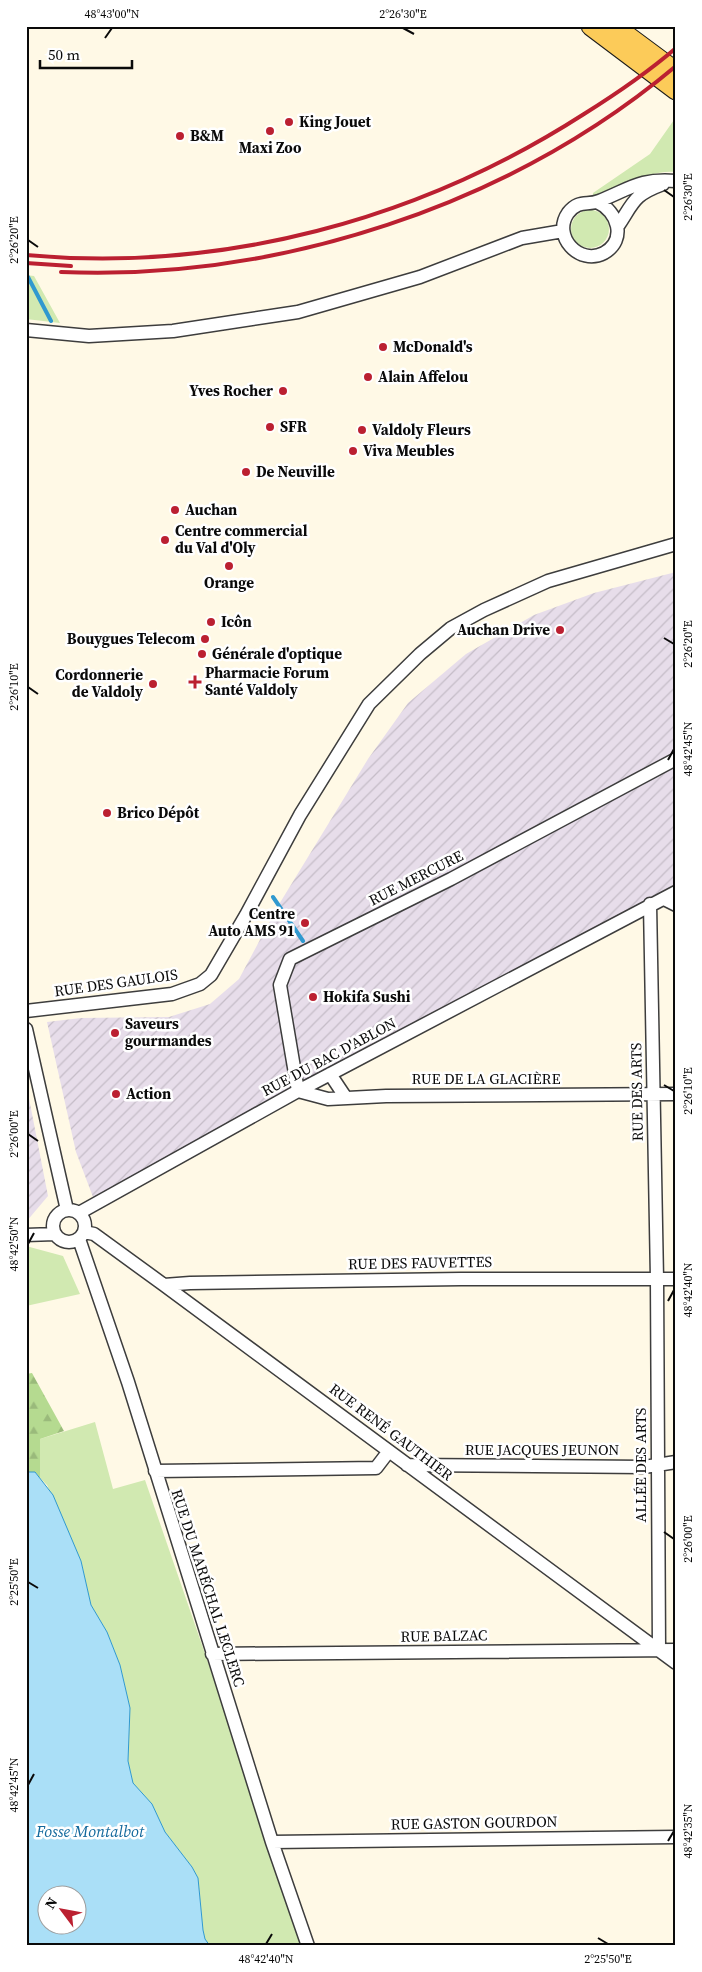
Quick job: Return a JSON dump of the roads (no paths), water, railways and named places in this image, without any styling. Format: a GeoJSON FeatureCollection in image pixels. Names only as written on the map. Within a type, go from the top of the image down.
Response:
{"type":"FeatureCollection","features":[{"type":"Feature","properties":{"kind":"main road"},"geometry":{"type":"LineString","coordinates":[[591,26],[676,90]]}},
{"type":"Feature","properties":{"kind":"main road"},"geometry":{"type":"LineString","coordinates":[[614,26],[676,72]]}},
{"type":"Feature","properties":{"kind":"street"},"geometry":{"type":"LineString","coordinates":[[649,181],[674,181],[645,192],[632,202],[618,226],[617,234],[609,249],[594,256],[585,256],[572,249],[563,231],[564,223],[573,208],[580,204],[597,202],[627,187],[649,181]]}},
{"type":"Feature","properties":{"kind":"street"},"geometry":{"type":"LineString","coordinates":[[597,202],[611,211],[618,226]]}},
{"type":"Feature","properties":{"kind":"street"},"geometry":{"type":"LineString","coordinates":[[26,330],[89,336],[172,331],[298,312],[420,277],[522,238],[563,231]]}},
{"type":"Feature","properties":{"kind":"street","name":"RUE DES GAULOIS"},"geometry":{"type":"LineString","coordinates":[[26,1011],[172,994],[200,984],[211,975],[300,815],[369,704],[420,654],[451,628],[484,610],[548,581],[676,544]]}},
{"type":"Feature","properties":{"kind":"street","name":"RUE MERCURE"},"geometry":{"type":"LineString","coordinates":[[298,1091],[280,985],[290,959],[451,879],[676,759]]}},
{"type":"Feature","properties":{"kind":"street","name":"RUE DU BAC D'ABLON"},"geometry":{"type":"LineString","coordinates":[[73,1211],[650,904],[676,892]]}},
{"type":"Feature","properties":{"kind":"street"},"geometry":{"type":"LineString","coordinates":[[664,898],[676,905]]}},
{"type":"Feature","properties":{"kind":"street","name":"RUE DES ARTS"},"geometry":{"type":"LineString","coordinates":[[650,904],[657,1279]]}},
{"type":"Feature","properties":{"kind":"street"},"geometry":{"type":"LineString","coordinates":[[26,1029],[73,1211],[85,1222],[82,1236],[68,1242],[55,1234],[26,1235]]}},
{"type":"Feature","properties":{"kind":"street"},"geometry":{"type":"LineString","coordinates":[[330,1074],[346,1098]]}},
{"type":"Feature","properties":{"kind":"street","name":"RUE DE LA GLACIÈRE"},"geometry":{"type":"LineString","coordinates":[[298,1091],[328,1099],[414,1096],[676,1094]]}},
{"type":"Feature","properties":{"kind":"street"},"geometry":{"type":"LineString","coordinates":[[55,1234],[54,1219],[58,1214],[73,1211]]}},
{"type":"Feature","properties":{"kind":"street","name":"RUE RENÉ GAUTHIER"},"geometry":{"type":"LineString","coordinates":[[82,1236],[94,1234],[676,1663]]}},
{"type":"Feature","properties":{"kind":"street","name":"RUE DU MARÉCHAL LECLERC"},"geometry":{"type":"LineString","coordinates":[[82,1236],[212,1654],[272,1842],[308,1946]]}},
{"type":"Feature","properties":{"kind":"street","name":"RUE DES FAUVETTES"},"geometry":{"type":"LineString","coordinates":[[164,1285],[461,1278],[676,1279]]}},
{"type":"Feature","properties":{"kind":"street","name":"ALLÉE DES ARTS"},"geometry":{"type":"LineString","coordinates":[[657,1279],[656,1463],[659,1650]]}},
{"type":"Feature","properties":{"kind":"street"},"geometry":{"type":"LineString","coordinates":[[155,1471],[376,1468],[389,1451]]}},
{"type":"Feature","properties":{"kind":"street","name":"RUE JACQUES JEUNON"},"geometry":{"type":"LineString","coordinates":[[407,1465],[644,1467],[656,1463],[676,1462]]}},
{"type":"Feature","properties":{"kind":"street","name":"RUE BALZAC"},"geometry":{"type":"LineString","coordinates":[[212,1654],[676,1650]]}},
{"type":"Feature","properties":{"kind":"street","name":"RUE GASTON GOURDON"},"geometry":{"type":"LineString","coordinates":[[272,1842],[676,1837]]}},
{"type":"Feature","properties":{"kind":"water","name":"Fosse Montalbot"},"geometry":{"type":"Polygon","coordinates":[[[26,1472],[35,1472],[53,1495],[81,1561],[91,1605],[107,1632],[120,1665],[130,1708],[128,1761],[133,1783],[152,1804],[165,1832],[192,1867],[198,1878],[203,1930],[205,1939],[210,1946],[26,1946],[26,1472]]]}},
{"type":"Feature","properties":{"kind":"waterway"},"geometry":{"type":"LineString","coordinates":[[28,277],[51,321]]}},
{"type":"Feature","properties":{"kind":"waterway"},"geometry":{"type":"LineString","coordinates":[[273,897],[303,941]]}},
{"type":"Feature","properties":{"kind":"railway"},"geometry":{"type":"LineString","coordinates":[[26,255],[99,258],[173,255],[245,246],[317,231],[387,210],[455,183],[521,151],[608,99],[643,75],[676,48]]}},
{"type":"Feature","properties":{"kind":"railway"},"geometry":{"type":"LineString","coordinates":[[61,272],[143,271],[225,263],[307,248],[387,225],[465,195],[540,159],[611,115],[676,66]]}},
{"type":"Feature","properties":{"kind":"railway"},"geometry":{"type":"LineString","coordinates":[[26,263],[71,266]]}},
{"type":"Feature","properties":{"kind":"place","name":"King Jouet"},"geometry":{"type":"Point","coordinates":[289,122]}},
{"type":"Feature","properties":{"kind":"place","name":"Maxi Zoo"},"geometry":{"type":"Point","coordinates":[270,131]}},
{"type":"Feature","properties":{"kind":"place","name":"B&M"},"geometry":{"type":"Point","coordinates":[180,136]}},
{"type":"Feature","properties":{"kind":"place","name":"McDonald's"},"geometry":{"type":"Point","coordinates":[383,347]}},
{"type":"Feature","properties":{"kind":"place","name":"Alain Affelou"},"geometry":{"type":"Point","coordinates":[368,377]}},
{"type":"Feature","properties":{"kind":"place","name":"Yves Rocher"},"geometry":{"type":"Point","coordinates":[283,391]}},
{"type":"Feature","properties":{"kind":"place","name":"SFR"},"geometry":{"type":"Point","coordinates":[270,427]}},
{"type":"Feature","properties":{"kind":"place","name":"Valdoly Fleurs"},"geometry":{"type":"Point","coordinates":[362,430]}},
{"type":"Feature","properties":{"kind":"place","name":"Viva Meubles"},"geometry":{"type":"Point","coordinates":[353,451]}},
{"type":"Feature","properties":{"kind":"place","name":"De Neuville"},"geometry":{"type":"Point","coordinates":[246,472]}},
{"type":"Feature","properties":{"kind":"place","name":"Auchan"},"geometry":{"type":"Point","coordinates":[175,510]}},
{"type":"Feature","properties":{"kind":"place","name":"Centre commercial du Val d'Oly"},"geometry":{"type":"Point","coordinates":[165,540]}},
{"type":"Feature","properties":{"kind":"place","name":"Orange"},"geometry":{"type":"Point","coordinates":[229,566]}},
{"type":"Feature","properties":{"kind":"place","name":"Icôn"},"geometry":{"type":"Point","coordinates":[211,622]}},
{"type":"Feature","properties":{"kind":"place","name":"Auchan Drive"},"geometry":{"type":"Point","coordinates":[560,630]}},
{"type":"Feature","properties":{"kind":"place","name":"Bouygues Telecom"},"geometry":{"type":"Point","coordinates":[205,639]}},
{"type":"Feature","properties":{"kind":"place","name":"Générale d'optique"},"geometry":{"type":"Point","coordinates":[202,654]}},
{"type":"Feature","properties":{"kind":"place","name":"Pharmacie Forum Santé Valdoly"},"geometry":{"type":"Point","coordinates":[195,682]}},
{"type":"Feature","properties":{"kind":"place","name":"Cordonnerie de Valdoly"},"geometry":{"type":"Point","coordinates":[153,684]}},
{"type":"Feature","properties":{"kind":"place","name":"Brico Dépôt"},"geometry":{"type":"Point","coordinates":[107,813]}},
{"type":"Feature","properties":{"kind":"place","name":"Centre Auto AMS 91"},"geometry":{"type":"Point","coordinates":[305,923]}},
{"type":"Feature","properties":{"kind":"place","name":"Hokifa Sushi"},"geometry":{"type":"Point","coordinates":[313,997]}},
{"type":"Feature","properties":{"kind":"place","name":"Saveurs gourmandes"},"geometry":{"type":"Point","coordinates":[115,1033]}},
{"type":"Feature","properties":{"kind":"place","name":"Action"},"geometry":{"type":"Point","coordinates":[116,1094]}}]}
